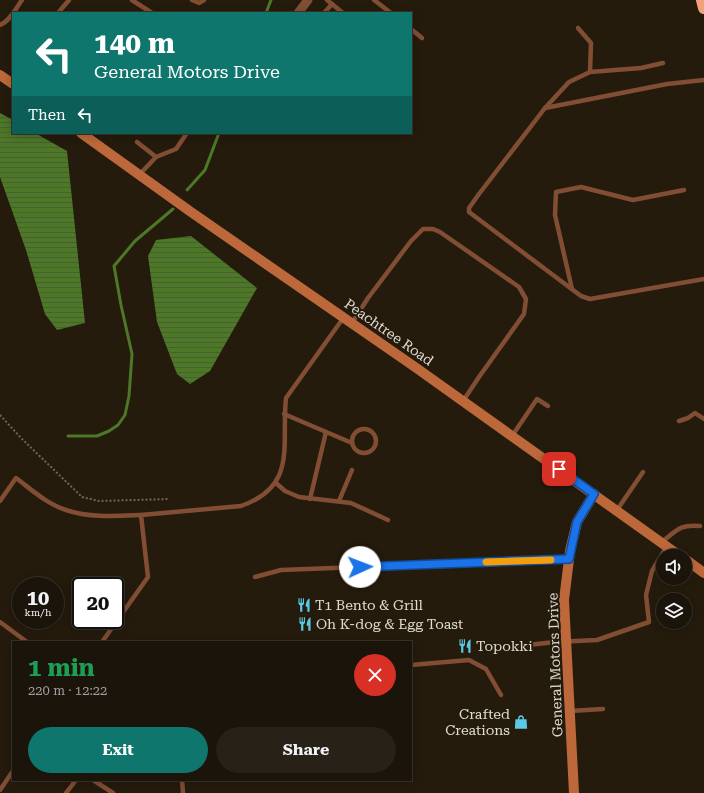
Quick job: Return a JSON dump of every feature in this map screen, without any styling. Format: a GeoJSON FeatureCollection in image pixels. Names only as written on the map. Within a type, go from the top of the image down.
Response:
{"type":"FeatureCollection","features":[{"type":"Feature","properties":{"kind":"highway"},"geometry":{"type":"LineString","coordinates":[[702,0],[704,8]]}},
{"type":"Feature","properties":{"kind":"street"},"geometry":{"type":"LineString","coordinates":[[299,12],[308,0]]}},
{"type":"Feature","properties":{"kind":"street"},"geometry":{"type":"LineString","coordinates":[[0,75],[12,83]]}},
{"type":"Feature","properties":{"kind":"street","name":"Peachtree Road"},"geometry":{"type":"LineString","coordinates":[[82,134],[463,401],[671,549]]}},
{"type":"Feature","properties":{"kind":"street","name":"General Motors Drive"},"geometry":{"type":"LineString","coordinates":[[574,793],[564,600],[569,559],[577,522],[594,494]]}},
{"type":"Feature","properties":{"kind":"street"},"geometry":{"type":"LineString","coordinates":[[692,564],[704,573]]}},
{"type":"Feature","properties":{"kind":"lane"},"geometry":{"type":"LineString","coordinates":[[13,12],[22,0]]}},
{"type":"Feature","properties":{"kind":"lane"},"geometry":{"type":"LineString","coordinates":[[59,12],[69,0]]}},
{"type":"Feature","properties":{"kind":"lane"},"geometry":{"type":"LineString","coordinates":[[132,0],[150,12]]}},
{"type":"Feature","properties":{"kind":"lane"},"geometry":{"type":"LineString","coordinates":[[192,0],[199,3],[204,0]]}},
{"type":"Feature","properties":{"kind":"lane"},"geometry":{"type":"LineString","coordinates":[[327,0],[342,12]]}},
{"type":"Feature","properties":{"kind":"lane"},"geometry":{"type":"LineString","coordinates":[[374,0],[390,12]]}},
{"type":"Feature","properties":{"kind":"lane"},"geometry":{"type":"LineString","coordinates":[[325,12],[332,4]]}},
{"type":"Feature","properties":{"kind":"lane"},"geometry":{"type":"LineString","coordinates":[[0,25],[12,14]]}},
{"type":"Feature","properties":{"kind":"lane"},"geometry":{"type":"LineString","coordinates":[[578,28],[591,43],[590,72]]}},
{"type":"Feature","properties":{"kind":"lane"},"geometry":{"type":"LineString","coordinates":[[412,30],[422,38]]}},
{"type":"Feature","properties":{"kind":"lane"},"geometry":{"type":"LineString","coordinates":[[663,63],[641,68],[590,72],[569,82],[545,108],[479,194],[469,208],[469,212],[581,296],[590,299],[704,279]]}},
{"type":"Feature","properties":{"kind":"lane"},"geometry":{"type":"LineString","coordinates":[[545,108],[667,84],[704,80]]}},
{"type":"Feature","properties":{"kind":"lane"},"geometry":{"type":"LineString","coordinates":[[140,175],[156,158],[176,149],[186,134]]}},
{"type":"Feature","properties":{"kind":"lane"},"geometry":{"type":"LineString","coordinates":[[138,142],[156,158]]}},
{"type":"Feature","properties":{"kind":"lane"},"geometry":{"type":"LineString","coordinates":[[572,289],[556,215],[556,192],[581,187],[633,200],[684,190]]}},
{"type":"Feature","properties":{"kind":"lane"},"geometry":{"type":"LineString","coordinates":[[0,501],[16,478],[45,500],[66,510],[100,517],[241,506],[253,502],[267,492],[276,483],[281,472],[284,455],[284,414],[286,398],[422,229],[433,229],[440,232],[519,287],[526,299],[524,314],[463,401]]}},
{"type":"Feature","properties":{"kind":"lane"},"geometry":{"type":"LineString","coordinates":[[512,436],[537,399],[548,406]]}},
{"type":"Feature","properties":{"kind":"lane"},"geometry":{"type":"LineString","coordinates":[[680,421],[695,413],[704,419]]}},
{"type":"Feature","properties":{"kind":"lane"},"geometry":{"type":"LineString","coordinates":[[284,414],[352,443],[356,450],[363,453],[367,453],[373,449],[376,445],[376,437],[371,430],[363,428],[353,435],[352,443]]}},
{"type":"Feature","properties":{"kind":"lane"},"geometry":{"type":"LineString","coordinates":[[310,499],[326,432]]}},
{"type":"Feature","properties":{"kind":"lane"},"geometry":{"type":"LineString","coordinates":[[339,502],[352,470]]}},
{"type":"Feature","properties":{"kind":"lane"},"geometry":{"type":"LineString","coordinates":[[616,510],[643,472]]}},
{"type":"Feature","properties":{"kind":"lane"},"geometry":{"type":"LineString","coordinates":[[276,483],[285,491],[299,497],[351,503],[388,520]]}},
{"type":"Feature","properties":{"kind":"lane"},"geometry":{"type":"LineString","coordinates":[[103,641],[148,577],[141,515]]}},
{"type":"Feature","properties":{"kind":"lane"},"geometry":{"type":"LineString","coordinates":[[519,646],[597,640],[649,622],[646,595],[652,571],[664,544],[678,529],[688,525],[700,526]]}},
{"type":"Feature","properties":{"kind":"lane"},"geometry":{"type":"LineString","coordinates":[[255,577],[282,570],[569,559]]}},
{"type":"Feature","properties":{"kind":"lane"},"geometry":{"type":"LineString","coordinates":[[0,622],[26,641]]}},
{"type":"Feature","properties":{"kind":"lane"},"geometry":{"type":"LineString","coordinates":[[412,665],[469,660],[486,669],[501,695]]}},
{"type":"Feature","properties":{"kind":"lane"},"geometry":{"type":"LineString","coordinates":[[570,710],[603,709]]}},
{"type":"Feature","properties":{"kind":"lane"},"geometry":{"type":"LineString","coordinates":[[0,790],[12,772]]}},
{"type":"Feature","properties":{"kind":"lane"},"geometry":{"type":"LineString","coordinates":[[66,793],[75,781]]}},
{"type":"Feature","properties":{"kind":"lane"},"geometry":{"type":"LineString","coordinates":[[94,781],[112,793]]}},
{"type":"Feature","properties":{"kind":"lane"},"geometry":{"type":"LineString","coordinates":[[182,781],[183,793]]}},
{"type":"Feature","properties":{"kind":"path"},"geometry":{"type":"LineString","coordinates":[[0,415],[31,448],[82,497],[99,501],[169,499]]}},
{"type":"Feature","properties":{"kind":"shaded area"},"geometry":{"type":"Polygon","coordinates":[[[0,113],[12,119],[12,134],[37,134],[67,151],[85,323],[57,330],[45,314],[26,250],[0,177],[0,113]]]}},
{"type":"Feature","properties":{"kind":"shaded area"},"geometry":{"type":"Polygon","coordinates":[[[191,236],[257,288],[210,371],[190,384],[177,374],[157,322],[148,256],[156,240],[191,236]]]}},
{"type":"Feature","properties":{"kind":"waterway"},"geometry":{"type":"LineString","coordinates":[[266,12],[271,0]]}},
{"type":"Feature","properties":{"kind":"waterway"},"geometry":{"type":"LineString","coordinates":[[187,190],[205,170],[219,134]]}},
{"type":"Feature","properties":{"kind":"waterway"},"geometry":{"type":"LineString","coordinates":[[68,436],[97,436],[118,425],[125,415],[129,396],[132,354],[114,266],[135,241],[173,209]]}},
{"type":"Feature","properties":{"kind":"slow traffic"},"geometry":{"type":"LineString","coordinates":[[486,562],[551,560]]}},
{"type":"Feature","properties":{"kind":"place","name":"T1 Bento & Grill"},"geometry":{"type":"Point","coordinates":[304,605]}},
{"type":"Feature","properties":{"kind":"place","name":"Oh K-dog & Egg Toast"},"geometry":{"type":"Point","coordinates":[305,624]}},
{"type":"Feature","properties":{"kind":"place","name":"Topokki"},"geometry":{"type":"Point","coordinates":[465,646]}},
{"type":"Feature","properties":{"kind":"place","name":"Crafted Creations"},"geometry":{"type":"Point","coordinates":[521,722]}},
{"type":"Feature","properties":{"kind":"route"},"geometry":{"type":"LineString","coordinates":[[360,567],[569,559],[577,522],[594,494],[559,469]]}}]}
